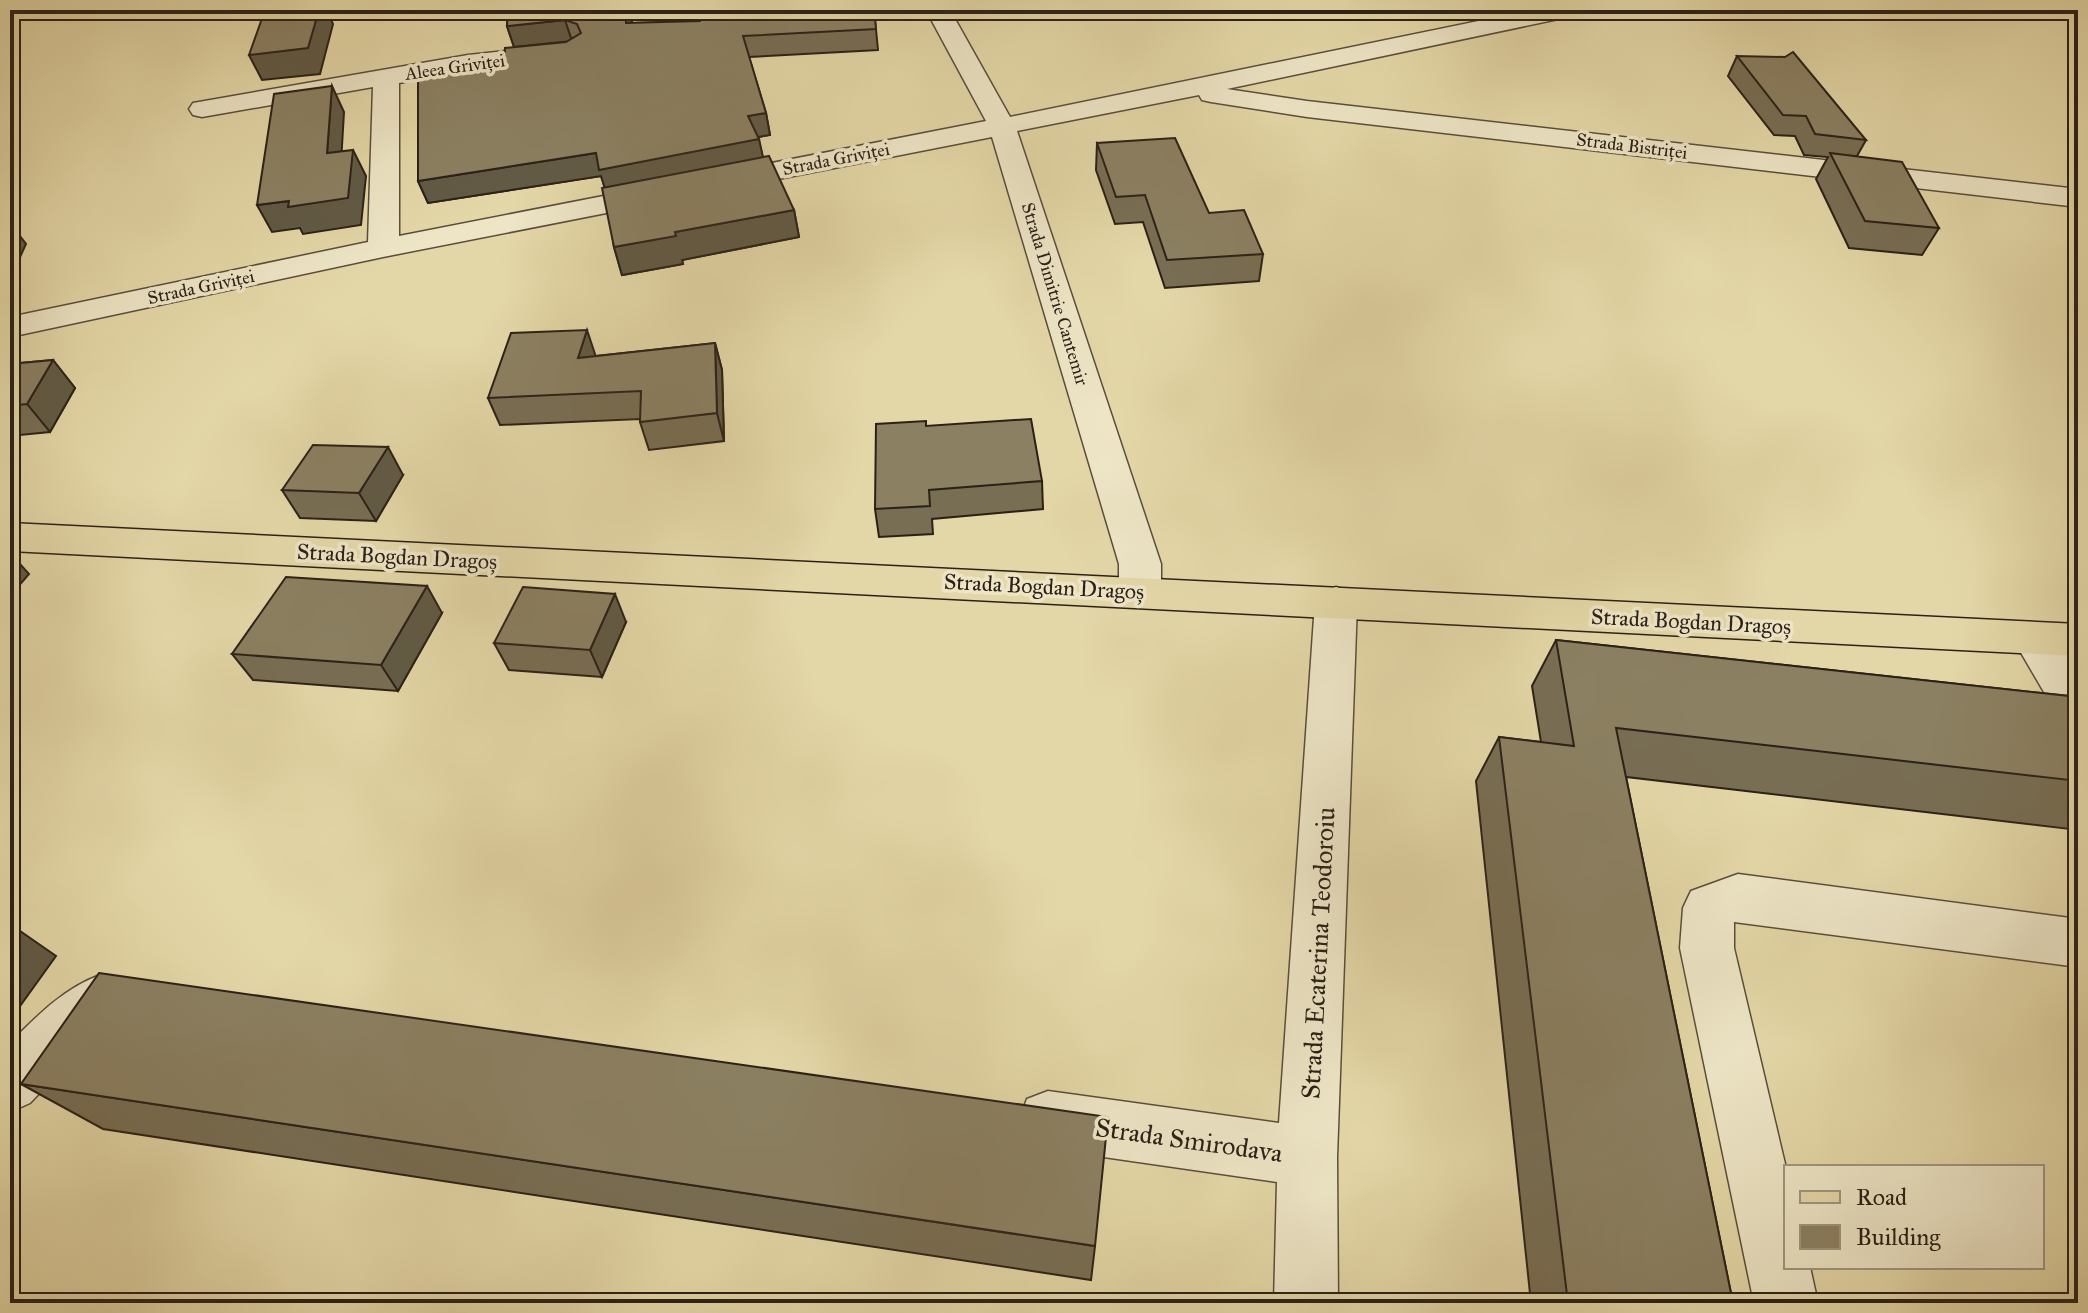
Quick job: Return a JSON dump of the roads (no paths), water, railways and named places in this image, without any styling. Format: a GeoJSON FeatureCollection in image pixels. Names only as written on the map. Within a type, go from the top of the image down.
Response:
{"type":"FeatureCollection","features":[{"type":"Feature","properties":{"kind":"main road","name":"Strada Bogdan Dragoș"},"geometry":{"type":"LineString","coordinates":[[10,537],[1140,591],[2057,640]]}},
{"type":"Feature","properties":{"kind":"street","name":"Strada Dimitrie Cantemir"},"geometry":{"type":"LineString","coordinates":[[938,10],[1002,126],[1140,564],[1140,591]]}},
{"type":"Feature","properties":{"kind":"street","name":"Strada Griviței"},"geometry":{"type":"LineString","coordinates":[[10,327],[383,248],[1187,90],[1325,58],[1568,10]]}},
{"type":"Feature","properties":{"kind":"street","name":"Aleea Griviței"},"geometry":{"type":"LineString","coordinates":[[202,109],[468,63],[572,52]]}},
{"type":"Feature","properties":{"kind":"street","name":"Aleea Griviței"},"geometry":{"type":"LineString","coordinates":[[383,248],[386,77]]}},
{"type":"Feature","properties":{"kind":"street","name":"Strada Bistriței"},"geometry":{"type":"LineString","coordinates":[[1187,90],[1307,109],[2078,198]]}},
{"type":"Feature","properties":{"kind":"street","name":"Strada Ecaterina Teodoroiu"},"geometry":{"type":"LineString","coordinates":[[1306,1303],[1307,1157],[1336,603]]}},
{"type":"Feature","properties":{"kind":"street"},"geometry":{"type":"LineString","coordinates":[[2057,640],[2078,710]]}},
{"type":"Feature","properties":{"kind":"street"},"geometry":{"type":"LineString","coordinates":[[1786,1303],[1707,948],[1709,908],[1738,897],[2078,943]]}},
{"type":"Feature","properties":{"kind":"street"},"geometry":{"type":"LineString","coordinates":[[10,1083],[69,1023],[102,1000],[148,995]]}},
{"type":"Feature","properties":{"kind":"street","name":"Strada Smirodava"},"geometry":{"type":"LineString","coordinates":[[993,1112],[1307,1157]]}}]}
